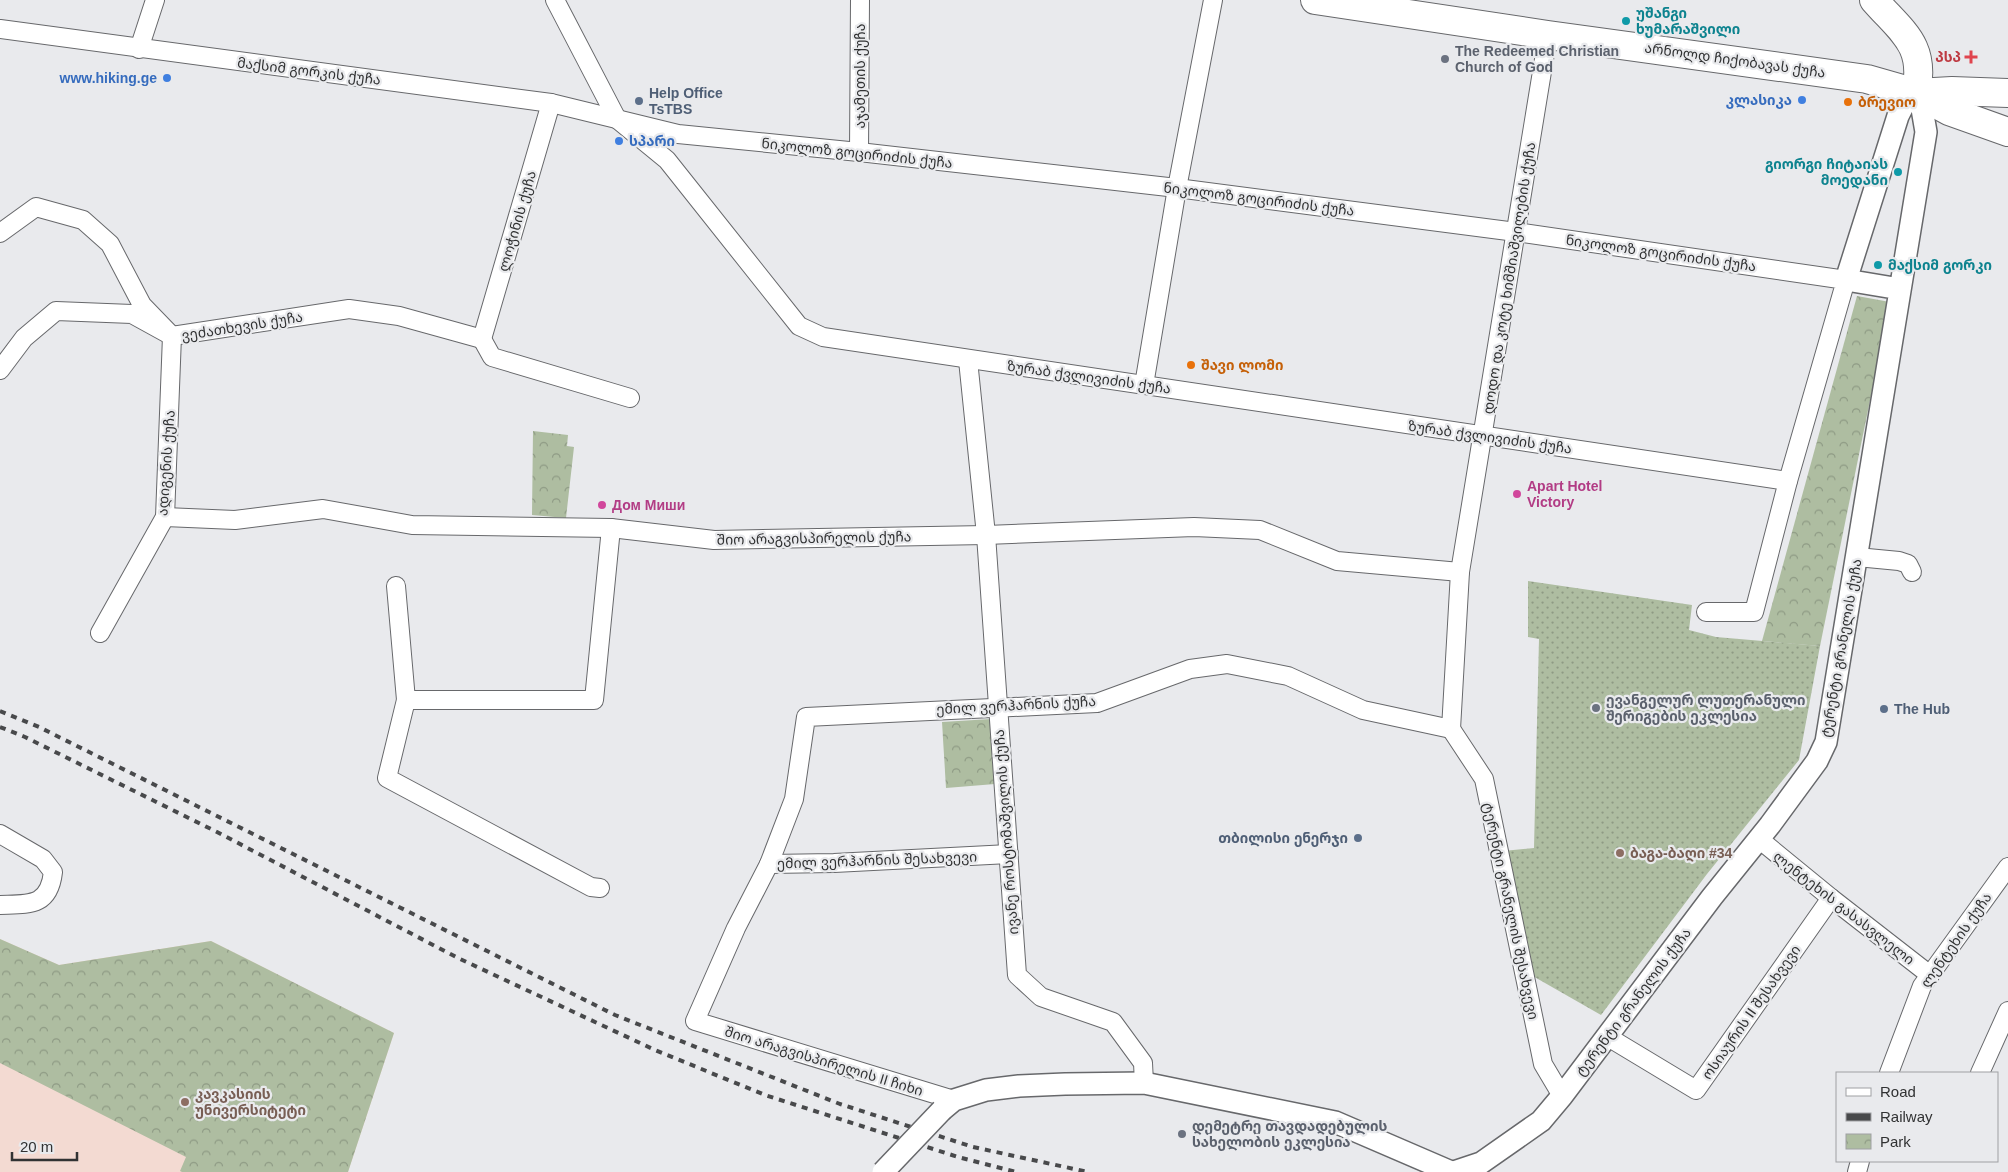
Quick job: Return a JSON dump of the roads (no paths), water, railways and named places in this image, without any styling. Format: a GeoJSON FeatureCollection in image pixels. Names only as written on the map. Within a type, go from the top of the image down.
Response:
{"type":"FeatureCollection","features":[{"type":"Feature","properties":{"kind":"main road","name":"არნოლდ ჩიქობავას ქუჩა"},"geometry":{"type":"LineString","coordinates":[[1315,0],[1356,3],[1548,35],[1875,81],[1950,101]]}},
{"type":"Feature","properties":{"kind":"main road"},"geometry":{"type":"LineString","coordinates":[[1874,0],[1911,42],[1916,52],[1919,76],[1916,93]]}},
{"type":"Feature","properties":{"kind":"main road"},"geometry":{"type":"LineString","coordinates":[[1875,81],[1899,78],[1906,74],[1918,60]]}},
{"type":"Feature","properties":{"kind":"main road"},"geometry":{"type":"LineString","coordinates":[[1918,60],[1927,74],[1950,101],[2008,132]]}},
{"type":"Feature","properties":{"kind":"main road"},"geometry":{"type":"LineString","coordinates":[[1950,101],[1997,93]]}},
{"type":"Feature","properties":{"kind":"street"},"geometry":{"type":"LineString","coordinates":[[139,49],[155,0]]}},
{"type":"Feature","properties":{"kind":"street","name":"ზურაბ ქვლივიძის ქუჩა"},"geometry":{"type":"LineString","coordinates":[[555,0],[617,119],[667,160],[799,326],[823,337],[1788,481]]}},
{"type":"Feature","properties":{"kind":"street","name":"აჯამეთის ქუჩა"},"geometry":{"type":"LineString","coordinates":[[859,152],[860,0]]}},
{"type":"Feature","properties":{"kind":"street"},"geometry":{"type":"LineString","coordinates":[[1144,385],[1177,188],[1213,0]]}},
{"type":"Feature","properties":{"kind":"street","name":"მაქსიმ გორკის ქუჩა"},"geometry":{"type":"LineString","coordinates":[[0,29],[551,103],[617,119]]}},
{"type":"Feature","properties":{"kind":"street","name":"დოდო და კოტე ხიმშიაშვილების ქუჩა"},"geometry":{"type":"LineString","coordinates":[[1451,729],[1460,572],[1548,35]]}},
{"type":"Feature","properties":{"kind":"street"},"geometry":{"type":"LineString","coordinates":[[1706,612],[1754,612],[1788,481],[1846,280],[1898,116],[1903,106],[1916,93]]}},
{"type":"Feature","properties":{"kind":"street","name":"ტერენტი გრანელის ქუჩა"},"geometry":{"type":"LineString","coordinates":[[1453,1172],[1481,1164],[1541,1120],[1562,1096],[1712,897],[1759,839],[1817,761],[1826,742],[1926,132],[1921,103],[1916,93]]}},
{"type":"Feature","properties":{"kind":"street"},"geometry":{"type":"LineString","coordinates":[[1926,132],[1931,122],[1950,101]]}},
{"type":"Feature","properties":{"kind":"street","name":"ლოჭინის ქუჩა"},"geometry":{"type":"LineString","coordinates":[[482,339],[551,103]]}},
{"type":"Feature","properties":{"kind":"street","name":"ნიკოლოზ გოცირიძის ქუჩა"},"geometry":{"type":"LineString","coordinates":[[617,119],[678,134],[859,152],[1177,188],[1516,232],[1900,289]]}},
{"type":"Feature","properties":{"kind":"street"},"geometry":{"type":"LineString","coordinates":[[0,233],[36,206],[83,220],[110,244],[142,305],[172,336]]}},
{"type":"Feature","properties":{"kind":"street","name":"ვეძათხევის ქუჩა"},"geometry":{"type":"LineString","coordinates":[[0,370],[24,338],[56,311],[132,314],[172,336],[350,309],[399,316],[482,339]]}},
{"type":"Feature","properties":{"kind":"street","name":"ადიგენის ქუჩა"},"geometry":{"type":"LineString","coordinates":[[100,633],[165,518],[172,336]]}},
{"type":"Feature","properties":{"kind":"street"},"geometry":{"type":"LineString","coordinates":[[482,339],[492,357],[630,398]]}},
{"type":"Feature","properties":{"kind":"street","name":"ივანე როსტომაშვილის ქუჩა"},"geometry":{"type":"LineString","coordinates":[[968,360],[986,535],[1017,975],[1041,997],[1113,1022],[1143,1063],[1144,1083]]}},
{"type":"Feature","properties":{"kind":"street","name":"შიო არაგვისპირელის ქუჩა"},"geometry":{"type":"LineString","coordinates":[[165,518],[235,520],[322,509],[412,525],[611,528],[714,540],[986,535],[1194,527],[1260,530],[1338,560],[1460,572]]}},
{"type":"Feature","properties":{"kind":"street"},"geometry":{"type":"LineString","coordinates":[[406,700],[594,700],[611,528]]}},
{"type":"Feature","properties":{"kind":"street"},"geometry":{"type":"LineString","coordinates":[[1857,557],[1899,561],[1908,564],[1912,572]]}},
{"type":"Feature","properties":{"kind":"street"},"geometry":{"type":"LineString","coordinates":[[396,586],[406,700],[387,778],[591,887],[600,888]]}},
{"type":"Feature","properties":{"kind":"street","name":"ემილ ვერჰარნის ქუჩა"},"geometry":{"type":"LineString","coordinates":[[769,864],[794,799],[806,717],[1097,702],[1190,669],[1226,664],[1288,676],[1363,710],[1451,729]]}},
{"type":"Feature","properties":{"kind":"street","name":"ტერენტი გრანელის შესახვევი"},"geometry":{"type":"LineString","coordinates":[[1451,729],[1484,778],[1543,1064],[1562,1096]]}},
{"type":"Feature","properties":{"kind":"street"},"geometry":{"type":"LineString","coordinates":[[0,834],[43,859],[53,872],[51,887],[41,900],[24,904],[0,905]]}},
{"type":"Feature","properties":{"kind":"street","name":"ლენტეხის გასასვლელი"},"geometry":{"type":"LineString","coordinates":[[1759,839],[1930,975]]}},
{"type":"Feature","properties":{"kind":"street","name":"ემილ ვერჰარნის შესახვევი"},"geometry":{"type":"LineString","coordinates":[[694,1021],[736,928],[769,864],[834,863],[1008,854]]}},
{"type":"Feature","properties":{"kind":"street","name":"ლენტეხის ქუჩა"},"geometry":{"type":"LineString","coordinates":[[1889,1072],[1922,986],[2008,867]]}},
{"type":"Feature","properties":{"kind":"street","name":"ოსიაურის II შესახვევი"},"geometry":{"type":"LineString","coordinates":[[1608,1036],[1696,1090],[1831,898]]}},
{"type":"Feature","properties":{"kind":"street"},"geometry":{"type":"LineString","coordinates":[[1980,1072],[2008,1011]]}},
{"type":"Feature","properties":{"kind":"street","name":"შიო არაგვისპირელის II ჩიხი"},"geometry":{"type":"LineString","coordinates":[[694,1021],[948,1105]]}},
{"type":"Feature","properties":{"kind":"street"},"geometry":{"type":"LineString","coordinates":[[883,1172],[948,1105],[986,1090],[1019,1086],[1144,1083],[1335,1122],[1453,1172]]}},
{"type":"Feature","properties":{"kind":"railway"},"geometry":{"type":"LineString","coordinates":[[0,711],[39,727],[615,1015],[840,1104],[973,1147],[1088,1172]]}},
{"type":"Feature","properties":{"kind":"railway"},"geometry":{"type":"LineString","coordinates":[[0,727],[25,737],[217,832],[458,958],[655,1050],[765,1095],[958,1157],[1016,1172]]}},
{"type":"Feature","properties":{"kind":"place","name":"უშანგი ხუმარაშვილი"},"geometry":{"type":"Point","coordinates":[1626,21]}},
{"type":"Feature","properties":{"kind":"place","name":"პსპ"},"geometry":{"type":"Point","coordinates":[1971,57]}},
{"type":"Feature","properties":{"kind":"place","name":"The Redeemed Christian Church of God"},"geometry":{"type":"Point","coordinates":[1445,59]}},
{"type":"Feature","properties":{"kind":"place","name":"www.hiking.ge"},"geometry":{"type":"Point","coordinates":[167,78]}},
{"type":"Feature","properties":{"kind":"place","name":"კლასიკა"},"geometry":{"type":"Point","coordinates":[1802,100]}},
{"type":"Feature","properties":{"kind":"place","name":"Help Office TsTBS"},"geometry":{"type":"Point","coordinates":[639,101]}},
{"type":"Feature","properties":{"kind":"place","name":"ბრევიო"},"geometry":{"type":"Point","coordinates":[1848,102]}},
{"type":"Feature","properties":{"kind":"place","name":"სპარი"},"geometry":{"type":"Point","coordinates":[619,141]}},
{"type":"Feature","properties":{"kind":"place","name":"გიორგი ჩიტაიას მოედანი"},"geometry":{"type":"Point","coordinates":[1898,172]}},
{"type":"Feature","properties":{"kind":"place","name":"მაქსიმ გორკი"},"geometry":{"type":"Point","coordinates":[1878,265]}},
{"type":"Feature","properties":{"kind":"place","name":"შავი ლომი"},"geometry":{"type":"Point","coordinates":[1191,365]}},
{"type":"Feature","properties":{"kind":"place","name":"Apart Hotel Victory"},"geometry":{"type":"Point","coordinates":[1517,494]}},
{"type":"Feature","properties":{"kind":"place","name":"Дом Миши"},"geometry":{"type":"Point","coordinates":[602,505]}},
{"type":"Feature","properties":{"kind":"place","name":"ევანგელურ ლუთერანული შერიგების ეკლესია"},"geometry":{"type":"Point","coordinates":[1596,708]}},
{"type":"Feature","properties":{"kind":"place","name":"The Hub"},"geometry":{"type":"Point","coordinates":[1884,709]}},
{"type":"Feature","properties":{"kind":"place","name":"თბილისი ენერჯი"},"geometry":{"type":"Point","coordinates":[1358,838]}},
{"type":"Feature","properties":{"kind":"place","name":"ბაგა-ბაღი #34"},"geometry":{"type":"Point","coordinates":[1620,853]}},
{"type":"Feature","properties":{"kind":"place","name":"კავკასიის უნივერსიტეტი"},"geometry":{"type":"Point","coordinates":[185,1102]}},
{"type":"Feature","properties":{"kind":"place","name":"დემეტრე თავდადებულის სახელობის ეკლესია"},"geometry":{"type":"Point","coordinates":[1182,1134]}}]}
